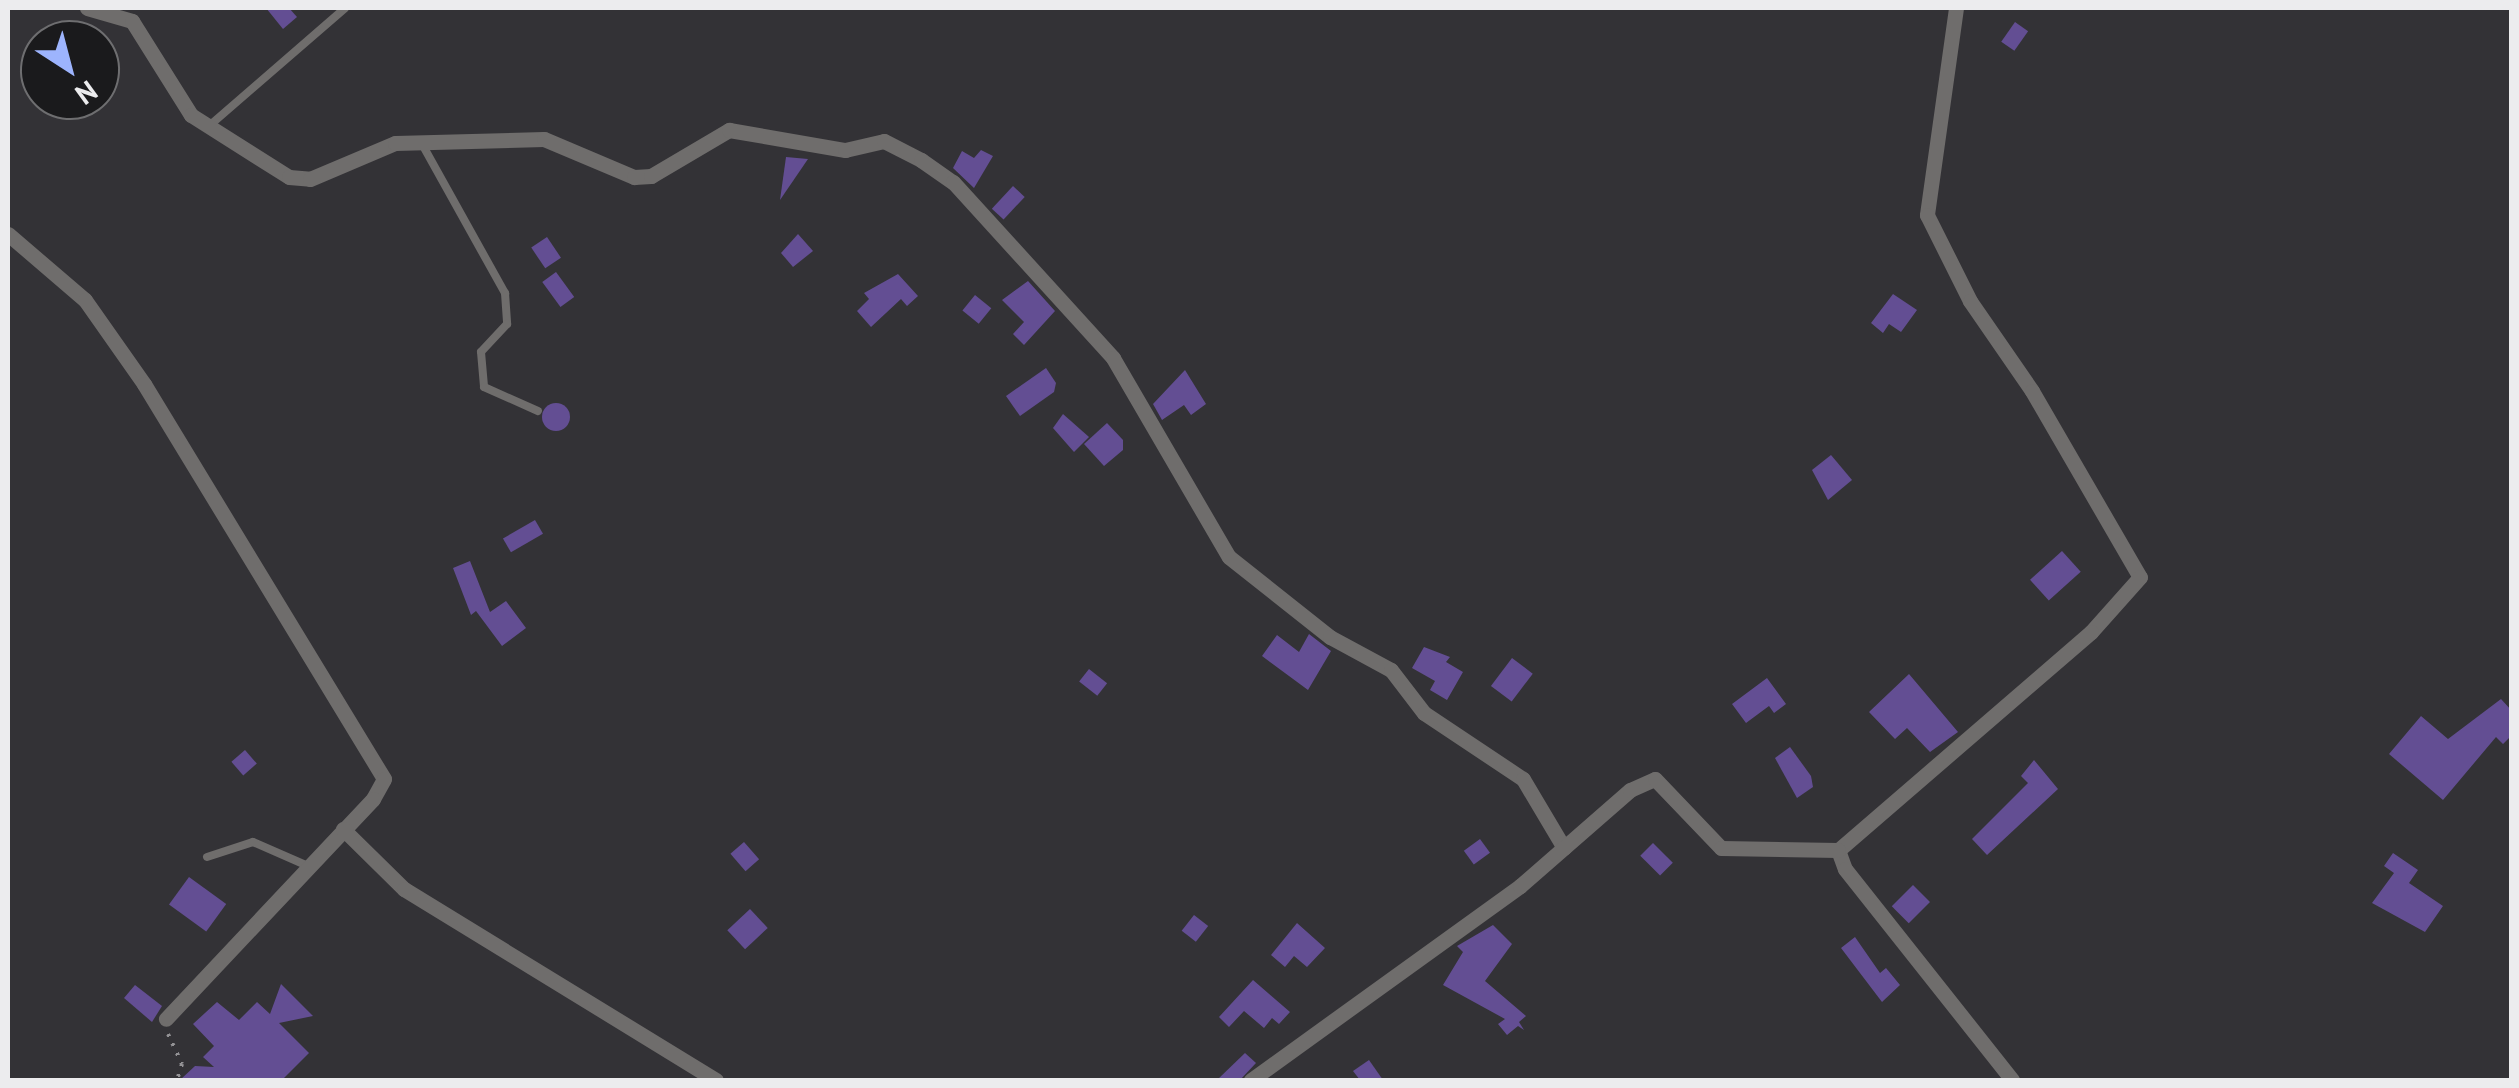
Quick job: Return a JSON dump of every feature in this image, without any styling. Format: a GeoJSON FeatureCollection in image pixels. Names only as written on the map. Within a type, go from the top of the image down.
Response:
{"type":"FeatureCollection","features":[{"type":"Feature","properties":{"kind":"street"},"geometry":{"type":"LineString","coordinates":[[87,8],[132,22],[168,86],[209,126],[289,178],[310,180],[395,142],[544,138],[634,177],[671,168],[729,130],[846,150],[884,142],[921,160],[953,182],[1101,343],[1139,395],[1229,558],[1330,637],[1391,670],[1424,714],[1523,779],[1564,848]]}},
{"type":"Feature","properties":{"kind":"street"},"geometry":{"type":"LineString","coordinates":[[1251,1080],[1564,848],[1630,790],[1655,779],[1721,848],[1838,850],[2091,632],[2140,577],[2052,422],[1970,301],[1927,215],[1956,8]]}},
{"type":"Feature","properties":{"kind":"street"},"geometry":{"type":"LineString","coordinates":[[8,234],[85,300],[125,356],[382,770],[380,790],[166,1019]]}},
{"type":"Feature","properties":{"kind":"street"},"geometry":{"type":"LineString","coordinates":[[343,829],[404,889],[716,1080]]}},
{"type":"Feature","properties":{"kind":"street"},"geometry":{"type":"LineString","coordinates":[[1838,850],[1845,869],[2012,1080]]}},
{"type":"Feature","properties":{"kind":"lane"},"geometry":{"type":"LineString","coordinates":[[209,126],[345,8]]}},
{"type":"Feature","properties":{"kind":"lane"},"geometry":{"type":"LineString","coordinates":[[421,141],[505,293],[507,324],[480,352],[484,387],[538,411]]}},
{"type":"Feature","properties":{"kind":"lane"},"geometry":{"type":"LineString","coordinates":[[207,856],[253,842],[308,866]]}},
{"type":"Feature","properties":{"kind":"path"},"geometry":{"type":"LineString","coordinates":[[166,1019],[182,1064],[177,1080]]}},
{"type":"Feature","properties":{"kind":"building"},"geometry":{"type":"Polygon","coordinates":[[[266,8],[289,8],[297,17],[283,29],[266,8]]]}},
{"type":"Feature","properties":{"kind":"building"},"geometry":{"type":"Polygon","coordinates":[[[2015,22],[2028,31],[2014,51],[2001,42],[2015,22]]]}},
{"type":"Feature","properties":{"kind":"building"},"geometry":{"type":"Polygon","coordinates":[[[981,150],[993,156],[974,188],[953,168],[962,151],[974,158],[981,150]]]}},
{"type":"Feature","properties":{"kind":"building"},"geometry":{"type":"Polygon","coordinates":[[[786,157],[808,159],[780,200],[786,157]]]}},
{"type":"Feature","properties":{"kind":"building"},"geometry":{"type":"Polygon","coordinates":[[[1013,186],[1025,197],[1004,220],[992,209],[1013,186]]]}},
{"type":"Feature","properties":{"kind":"building"},"geometry":{"type":"Polygon","coordinates":[[[798,234],[813,251],[793,267],[781,253],[798,234]]]}},
{"type":"Feature","properties":{"kind":"building"},"geometry":{"type":"Polygon","coordinates":[[[547,237],[561,258],[545,268],[531,248],[547,237]]]}},
{"type":"Feature","properties":{"kind":"building"},"geometry":{"type":"Polygon","coordinates":[[[556,272],[574,297],[560,307],[542,282],[556,272]]]}},
{"type":"Feature","properties":{"kind":"building"},"geometry":{"type":"Polygon","coordinates":[[[898,274],[918,296],[907,306],[901,299],[871,327],[857,311],[869,299],[864,293],[898,274]]]}},
{"type":"Feature","properties":{"kind":"building"},"geometry":{"type":"Polygon","coordinates":[[[1028,281],[1055,311],[1024,345],[1013,334],[1024,322],[1002,300],[1028,281]]]}},
{"type":"Feature","properties":{"kind":"building"},"geometry":{"type":"Polygon","coordinates":[[[1893,294],[1917,310],[1901,332],[1889,324],[1883,333],[1871,323],[1893,294]]]}},
{"type":"Feature","properties":{"kind":"building"},"geometry":{"type":"Polygon","coordinates":[[[975,295],[991,308],[979,324],[962,311],[975,295]]]}},
{"type":"Feature","properties":{"kind":"building"},"geometry":{"type":"Polygon","coordinates":[[[1046,368],[1056,383],[1054,392],[1020,416],[1006,396],[1046,368]]]}},
{"type":"Feature","properties":{"kind":"building"},"geometry":{"type":"Polygon","coordinates":[[[1185,370],[1206,404],[1191,415],[1184,405],[1162,420],[1153,404],[1185,370]]]}},
{"type":"Feature","properties":{"kind":"building"},"geometry":{"type":"Polygon","coordinates":[[[556,403],[566,407],[570,417],[566,427],[556,431],[546,427],[542,417],[546,407],[556,403]]]}},
{"type":"Feature","properties":{"kind":"building"},"geometry":{"type":"Polygon","coordinates":[[[1063,414],[1089,437],[1074,452],[1053,428],[1063,414]]]}},
{"type":"Feature","properties":{"kind":"building"},"geometry":{"type":"Polygon","coordinates":[[[1107,423],[1123,440],[1123,450],[1104,466],[1084,444],[1107,423]]]}},
{"type":"Feature","properties":{"kind":"building"},"geometry":{"type":"Polygon","coordinates":[[[1831,455],[1852,480],[1828,500],[1812,470],[1831,455]]]}},
{"type":"Feature","properties":{"kind":"building"},"geometry":{"type":"Polygon","coordinates":[[[535,520],[543,534],[511,552],[503,538],[535,520]]]}},
{"type":"Feature","properties":{"kind":"building"},"geometry":{"type":"Polygon","coordinates":[[[2062,551],[2081,572],[2049,601],[2030,580],[2062,551]]]}},
{"type":"Feature","properties":{"kind":"building"},"geometry":{"type":"Polygon","coordinates":[[[470,561],[490,612],[506,601],[526,628],[502,646],[476,611],[471,615],[453,568],[470,561]]]}},
{"type":"Feature","properties":{"kind":"building"},"geometry":{"type":"Polygon","coordinates":[[[1309,634],[1331,651],[1308,690],[1262,656],[1277,635],[1299,652],[1309,634]]]}},
{"type":"Feature","properties":{"kind":"building"},"geometry":{"type":"Polygon","coordinates":[[[1424,647],[1450,657],[1446,662],[1463,672],[1447,700],[1430,690],[1435,681],[1412,668],[1424,647]]]}},
{"type":"Feature","properties":{"kind":"building"},"geometry":{"type":"Polygon","coordinates":[[[1512,658],[1533,674],[1512,702],[1491,686],[1512,658]]]}},
{"type":"Feature","properties":{"kind":"building"},"geometry":{"type":"Polygon","coordinates":[[[1089,669],[1107,683],[1097,696],[1079,682],[1089,669]]]}},
{"type":"Feature","properties":{"kind":"building"},"geometry":{"type":"Polygon","coordinates":[[[1909,674],[1958,732],[1930,752],[1907,728],[1895,739],[1869,712],[1909,674]]]}},
{"type":"Feature","properties":{"kind":"building"},"geometry":{"type":"Polygon","coordinates":[[[1767,678],[1786,704],[1774,713],[1769,706],[1746,723],[1732,704],[1767,678]]]}},
{"type":"Feature","properties":{"kind":"building"},"geometry":{"type":"Polygon","coordinates":[[[2501,699],[2512,711],[2512,735],[2503,744],[2496,737],[2443,800],[2389,754],[2421,716],[2448,739],[2501,699]]]}},
{"type":"Feature","properties":{"kind":"building"},"geometry":{"type":"Polygon","coordinates":[[[1790,747],[1811,776],[1813,787],[1797,798],[1775,758],[1790,747]]]}},
{"type":"Feature","properties":{"kind":"building"},"geometry":{"type":"Polygon","coordinates":[[[245,750],[257,764],[243,775],[231,762],[245,750]]]}},
{"type":"Feature","properties":{"kind":"building"},"geometry":{"type":"Polygon","coordinates":[[[2034,760],[2058,789],[1987,855],[1972,839],[2028,783],[2021,776],[2034,760]]]}},
{"type":"Feature","properties":{"kind":"building"},"geometry":{"type":"Polygon","coordinates":[[[1480,839],[1490,853],[1474,865],[1464,851],[1480,839]]]}},
{"type":"Feature","properties":{"kind":"building"},"geometry":{"type":"Polygon","coordinates":[[[744,842],[759,859],[746,871],[730,854],[744,842]]]}},
{"type":"Feature","properties":{"kind":"building"},"geometry":{"type":"Polygon","coordinates":[[[1653,843],[1673,863],[1660,876],[1640,856],[1653,843]]]}},
{"type":"Feature","properties":{"kind":"building"},"geometry":{"type":"Polygon","coordinates":[[[2393,853],[2418,870],[2409,883],[2443,906],[2425,932],[2372,903],[2394,873],[2384,866],[2393,853]]]}},
{"type":"Feature","properties":{"kind":"building"},"geometry":{"type":"Polygon","coordinates":[[[189,877],[226,904],[206,932],[169,905],[189,877]]]}},
{"type":"Feature","properties":{"kind":"building"},"geometry":{"type":"Polygon","coordinates":[[[1913,885],[1930,902],[1909,923],[1892,906],[1913,885]]]}},
{"type":"Feature","properties":{"kind":"building"},"geometry":{"type":"Polygon","coordinates":[[[750,909],[768,928],[745,949],[727,930],[750,909]]]}},
{"type":"Feature","properties":{"kind":"building"},"geometry":{"type":"Polygon","coordinates":[[[1194,915],[1208,926],[1196,942],[1182,931],[1194,915]]]}},
{"type":"Feature","properties":{"kind":"building"},"geometry":{"type":"Polygon","coordinates":[[[1297,923],[1325,948],[1307,967],[1294,956],[1285,967],[1271,955],[1297,923]]]}},
{"type":"Feature","properties":{"kind":"building"},"geometry":{"type":"Polygon","coordinates":[[[1493,925],[1512,944],[1485,981],[1526,1016],[1519,1022],[1524,1030],[1518,1026],[1507,1035],[1498,1024],[1505,1019],[1443,985],[1463,952],[1457,946],[1493,925]]]}},
{"type":"Feature","properties":{"kind":"building"},"geometry":{"type":"Polygon","coordinates":[[[1855,937],[1880,973],[1886,968],[1900,985],[1882,1002],[1841,948],[1855,937]]]}},
{"type":"Feature","properties":{"kind":"building"},"geometry":{"type":"Polygon","coordinates":[[[1253,980],[1290,1012],[1279,1024],[1272,1018],[1264,1028],[1244,1011],[1229,1027],[1219,1017],[1253,980]]]}},
{"type":"Feature","properties":{"kind":"building"},"geometry":{"type":"Polygon","coordinates":[[[281,984],[313,1016],[279,1023],[309,1053],[282,1080],[180,1080],[195,1066],[214,1067],[203,1057],[214,1046],[193,1024],[217,1002],[239,1020],[257,1002],[270,1014],[281,984]]]}},
{"type":"Feature","properties":{"kind":"building"},"geometry":{"type":"Polygon","coordinates":[[[135,985],[162,1006],[152,1022],[124,998],[135,985]]]}},
{"type":"Feature","properties":{"kind":"building"},"geometry":{"type":"Polygon","coordinates":[[[1245,1053],[1256,1063],[1240,1080],[1217,1080],[1245,1053]]]}},
{"type":"Feature","properties":{"kind":"building"},"geometry":{"type":"Polygon","coordinates":[[[1369,1060],[1383,1080],[1360,1080],[1353,1071],[1369,1060]]]}}]}
